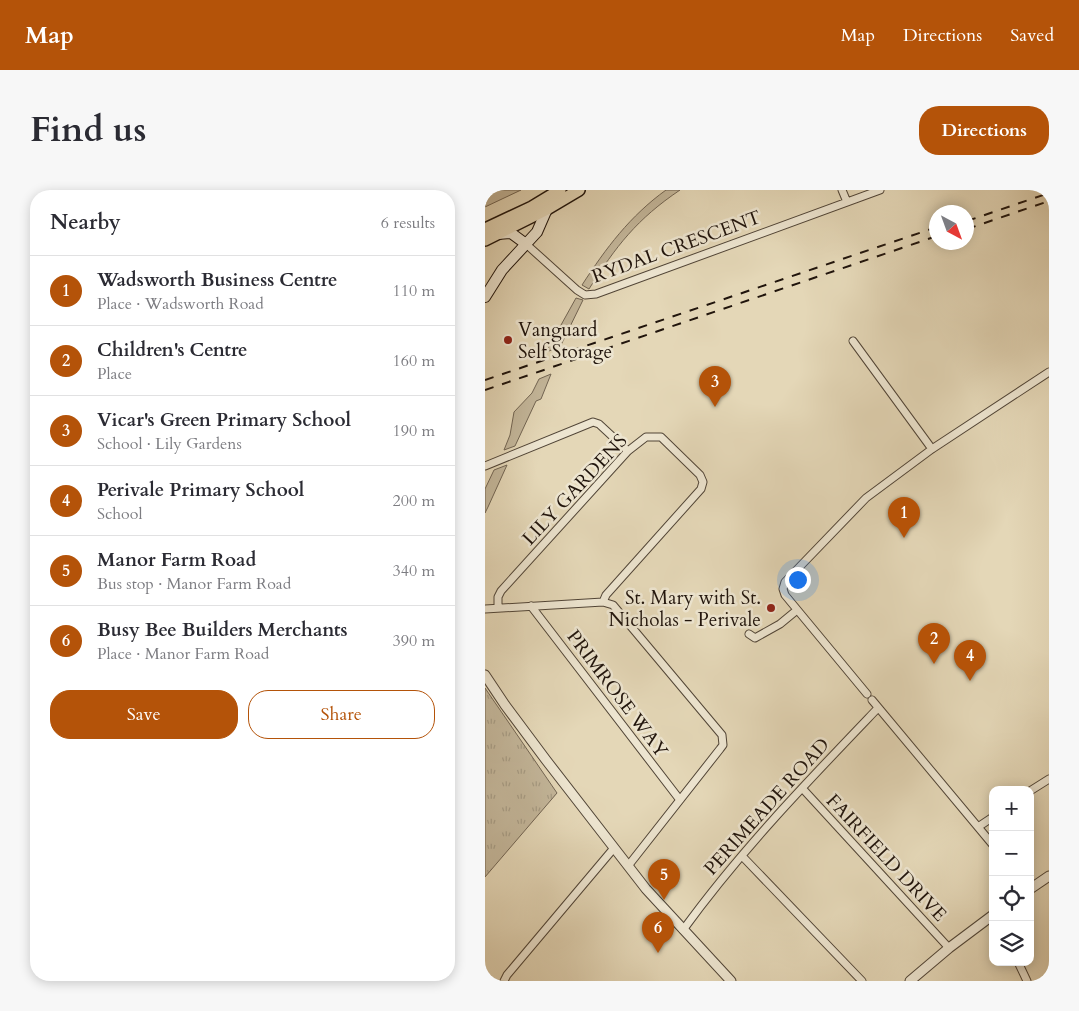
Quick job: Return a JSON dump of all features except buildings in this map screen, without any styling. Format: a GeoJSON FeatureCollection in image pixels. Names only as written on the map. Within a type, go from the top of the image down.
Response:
{"type":"FeatureCollection","features":[{"type":"Feature","properties":{"kind":"highway"},"geometry":{"type":"LineString","coordinates":[[485,229],[532,207],[560,190]]}},
{"type":"Feature","properties":{"kind":"highway"},"geometry":{"type":"LineString","coordinates":[[485,240],[547,209],[579,190]]}},
{"type":"Feature","properties":{"kind":"main road"},"geometry":{"type":"LineString","coordinates":[[485,297],[502,270],[537,232],[547,209]]}},
{"type":"Feature","properties":{"kind":"main road"},"geometry":{"type":"LineString","coordinates":[[497,234],[511,234],[526,244]]}},
{"type":"Feature","properties":{"kind":"street"},"geometry":{"type":"LineString","coordinates":[[842,190],[847,202]]}},
{"type":"Feature","properties":{"kind":"street","name":"RYDAL CRESCENT"},"geometry":{"type":"LineString","coordinates":[[526,244],[577,290],[585,295],[596,294],[880,190]]}},
{"type":"Feature","properties":{"kind":"street"},"geometry":{"type":"LineString","coordinates":[[853,341],[932,449]]}},
{"type":"Feature","properties":{"kind":"street"},"geometry":{"type":"LineString","coordinates":[[989,840],[797,610],[785,595],[783,589],[785,582],[866,498],[932,449],[1049,372]]}},
{"type":"Feature","properties":{"kind":"street"},"geometry":{"type":"LineString","coordinates":[[485,466],[593,422],[599,424],[628,451]]}},
{"type":"Feature","properties":{"kind":"street","name":"LILY GARDENS"},"geometry":{"type":"LineString","coordinates":[[498,608],[498,597],[501,591],[628,451],[646,436],[661,437],[700,475],[703,482],[701,489],[606,595],[603,602]]}},
{"type":"Feature","properties":{"kind":"street"},"geometry":{"type":"LineString","coordinates":[[485,609],[603,602],[615,608],[722,735],[723,745],[628,866]]}},
{"type":"Feature","properties":{"kind":"street","name":"PRIMROSE WAY"},"geometry":{"type":"LineString","coordinates":[[531,606],[680,800]]}},
{"type":"Feature","properties":{"kind":"street"},"geometry":{"type":"LineString","coordinates":[[749,634],[755,638],[765,634],[797,610]]}},
{"type":"Feature","properties":{"kind":"street"},"geometry":{"type":"LineString","coordinates":[[485,675],[545,760],[646,889],[731,981]]}},
{"type":"Feature","properties":{"kind":"street","name":"PERIMEADE ROAD"},"geometry":{"type":"LineString","coordinates":[[683,930],[713,888],[802,788],[878,708]]}},
{"type":"Feature","properties":{"kind":"street"},"geometry":{"type":"LineString","coordinates":[[1034,788],[1049,779]]}},
{"type":"Feature","properties":{"kind":"street","name":"FAIRFIELD DRIVE"},"geometry":{"type":"LineString","coordinates":[[802,788],[949,948]]}},
{"type":"Feature","properties":{"kind":"street"},"geometry":{"type":"LineString","coordinates":[[978,827],[989,820]]}},
{"type":"Feature","properties":{"kind":"street"},"geometry":{"type":"LineString","coordinates":[[504,981],[507,975],[614,848]]}},
{"type":"Feature","properties":{"kind":"street"},"geometry":{"type":"LineString","coordinates":[[742,856],[862,981]]}},
{"type":"Feature","properties":{"kind":"street"},"geometry":{"type":"LineString","coordinates":[[1034,885],[1049,876]]}},
{"type":"Feature","properties":{"kind":"street"},"geometry":{"type":"LineString","coordinates":[[910,981],[989,918]]}},
{"type":"Feature","properties":{"kind":"street"},"geometry":{"type":"LineString","coordinates":[[1020,966],[1027,981]]}},
{"type":"Feature","properties":{"kind":"green space"},"geometry":{"type":"Polygon","coordinates":[[[485,190],[521,190],[485,207],[485,190]]]}},
{"type":"Feature","properties":{"kind":"green space"},"geometry":{"type":"Polygon","coordinates":[[[666,190],[680,190],[639,223],[618,246],[589,289],[582,285],[619,233],[666,190]]]}},
{"type":"Feature","properties":{"kind":"green space"},"geometry":{"type":"Polygon","coordinates":[[[576,298],[583,300],[560,347],[546,352],[576,298]]]}},
{"type":"Feature","properties":{"kind":"green space"},"geometry":{"type":"Polygon","coordinates":[[[551,374],[541,399],[536,401],[515,446],[504,450],[510,435],[514,412],[532,393],[539,379],[551,374]]]}},
{"type":"Feature","properties":{"kind":"green space"},"geometry":{"type":"Polygon","coordinates":[[[507,465],[485,513],[485,489],[494,470],[507,465]]]}},
{"type":"Feature","properties":{"kind":"green space"},"geometry":{"type":"Polygon","coordinates":[[[485,688],[557,793],[485,877],[485,688]]]}},
{"type":"Feature","properties":{"kind":"railway"},"geometry":{"type":"LineString","coordinates":[[974,219],[1049,193]]}},
{"type":"Feature","properties":{"kind":"railway"},"geometry":{"type":"LineString","coordinates":[[974,227],[1049,201]]}},
{"type":"Feature","properties":{"kind":"railway"},"geometry":{"type":"LineString","coordinates":[[485,380],[929,230]]}},
{"type":"Feature","properties":{"kind":"railway"},"geometry":{"type":"LineString","coordinates":[[485,390],[929,239]]}},
{"type":"Feature","properties":{"kind":"place","name":"Vanguard Self Storage"},"geometry":{"type":"Point","coordinates":[508,340]}},
{"type":"Feature","properties":{"kind":"place","name":"Vicar's Green Primary School"},"geometry":{"type":"Point","coordinates":[715,407]}},
{"type":"Feature","properties":{"kind":"place","name":"Wadsworth Business Centre"},"geometry":{"type":"Point","coordinates":[904,538]}},
{"type":"Feature","properties":{"kind":"place","name":"St. Mary with St. Nicholas - Perivale"},"geometry":{"type":"Point","coordinates":[771,608]}},
{"type":"Feature","properties":{"kind":"place","name":"Children's Centre"},"geometry":{"type":"Point","coordinates":[934,664]}},
{"type":"Feature","properties":{"kind":"place","name":"Perivale Primary School"},"geometry":{"type":"Point","coordinates":[970,681]}},
{"type":"Feature","properties":{"kind":"place","name":"Manor Farm Road"},"geometry":{"type":"Point","coordinates":[664,900]}},
{"type":"Feature","properties":{"kind":"place","name":"Busy Bee Builders Merchants"},"geometry":{"type":"Point","coordinates":[658,953]}}]}
